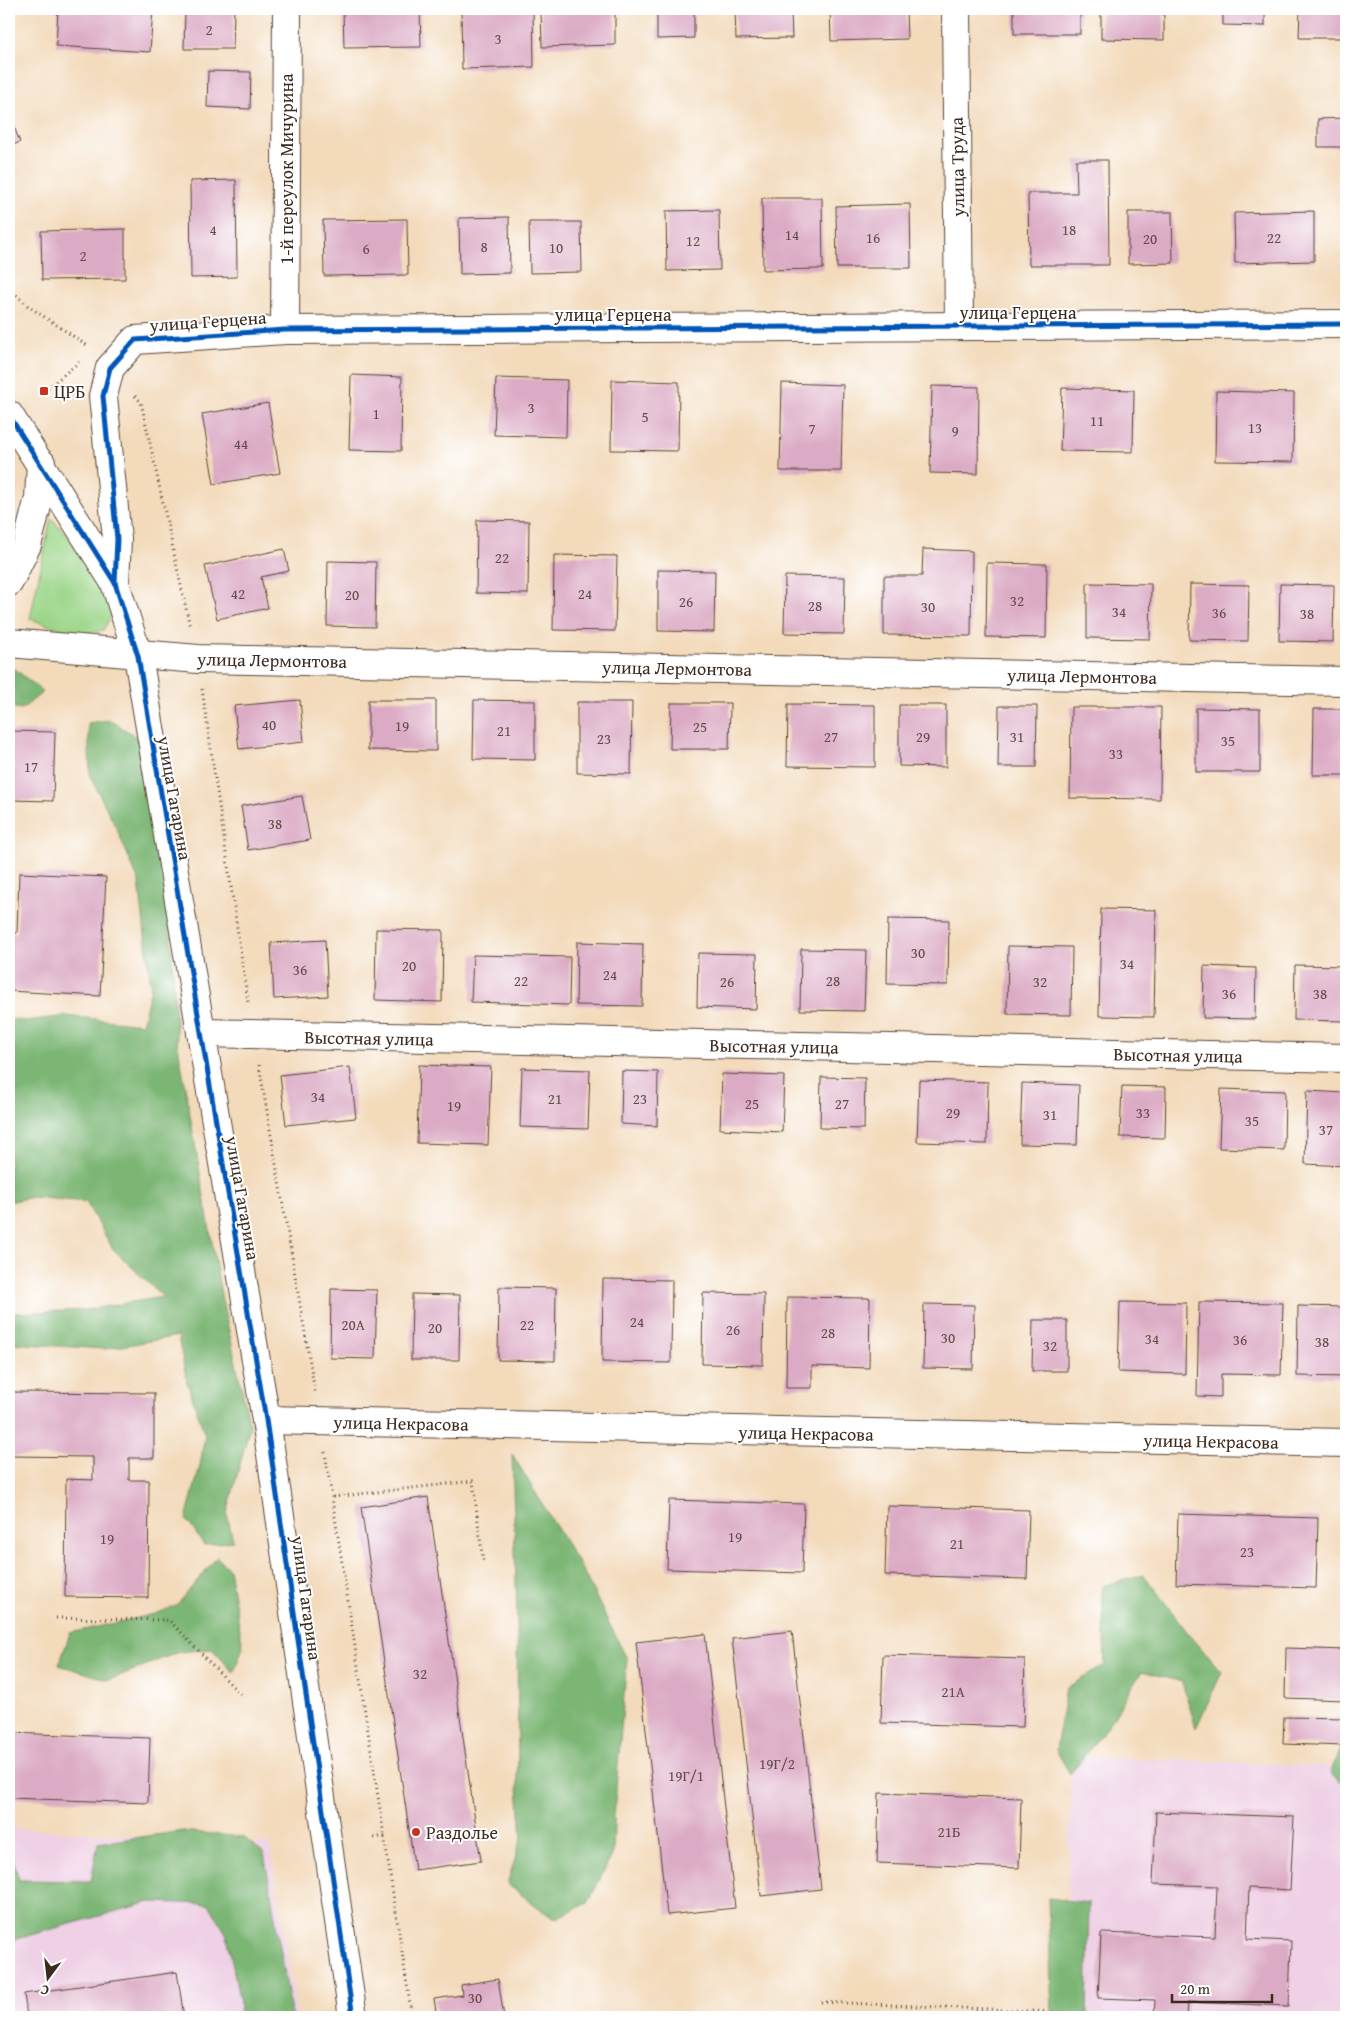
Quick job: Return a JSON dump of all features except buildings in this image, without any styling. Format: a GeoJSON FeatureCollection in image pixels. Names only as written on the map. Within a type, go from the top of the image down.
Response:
{"type":"FeatureCollection","features":[{"type":"Feature","properties":{"kind":"street","name":"1-й переулок Мичурина"},"geometry":{"type":"LineString","coordinates":[[286,330],[288,9]]}},
{"type":"Feature","properties":{"kind":"street","name":"улица Труда"},"geometry":{"type":"LineString","coordinates":[[956,9],[959,326]]}},
{"type":"Feature","properties":{"kind":"street","name":"улица Герцена"},"geometry":{"type":"LineString","coordinates":[[115,583],[117,539],[103,396],[102,359],[134,340],[286,330],[1346,324]]}},
{"type":"Feature","properties":{"kind":"street","name":"улица Гагарина"},"geometry":{"type":"LineString","coordinates":[[9,415],[115,583],[138,656],[266,1420],[353,2017]]}},
{"type":"Feature","properties":{"kind":"street"},"geometry":{"type":"LineString","coordinates":[[9,582],[27,545],[39,498],[41,464]]}},
{"type":"Feature","properties":{"kind":"street","name":"улица Лермонтова"},"geometry":{"type":"LineString","coordinates":[[9,643],[138,656],[198,659],[1346,681]]}},
{"type":"Feature","properties":{"kind":"street","name":"Высотная улица"},"geometry":{"type":"LineString","coordinates":[[201,1033],[1346,1058]]}},
{"type":"Feature","properties":{"kind":"street","name":"улица Некрасова"},"geometry":{"type":"LineString","coordinates":[[266,1420],[848,1434],[1346,1443]]}},
{"type":"Feature","properties":{"kind":"path"},"geometry":{"type":"LineString","coordinates":[[9,288],[28,306],[102,359],[141,402],[198,659],[253,1035],[333,1497],[412,2017]]}},
{"type":"Feature","properties":{"kind":"path"},"geometry":{"type":"LineString","coordinates":[[44,391],[102,359]]}},
{"type":"Feature","properties":{"kind":"path"},"geometry":{"type":"LineString","coordinates":[[333,1497],[473,1481],[483,1562]]}},
{"type":"Feature","properties":{"kind":"path"},"geometry":{"type":"LineString","coordinates":[[56,1618],[169,1620],[240,1694]]}},
{"type":"Feature","properties":{"kind":"path"},"geometry":{"type":"LineString","coordinates":[[374,1838],[385,1836]]}},
{"type":"Feature","properties":{"kind":"path"},"geometry":{"type":"LineString","coordinates":[[821,2002],[1141,2017]]}},
{"type":"Feature","properties":{"kind":"path"},"geometry":{"type":"LineString","coordinates":[[1033,2011],[1033,2017]]}},
{"type":"Feature","properties":{"kind":"shaded area"},"geometry":{"type":"Polygon","coordinates":[[[1072,1756],[1346,1767],[1346,2017],[1064,2017],[1072,1756]]]}},
{"type":"Feature","properties":{"kind":"shaded area"},"geometry":{"type":"Polygon","coordinates":[[[9,1828],[270,1844],[297,2017],[9,2017],[9,1828]]]}},
{"type":"Feature","properties":{"kind":"green space"},"geometry":{"type":"Polygon","coordinates":[[[51,518],[103,576],[114,611],[103,630],[84,633],[75,632],[30,619],[51,518]]]}},
{"type":"Feature","properties":{"kind":"green space"},"geometry":{"type":"Polygon","coordinates":[[[9,669],[15,669],[43,692],[22,709],[9,707],[9,669]]]}},
{"type":"Feature","properties":{"kind":"green space"},"geometry":{"type":"Polygon","coordinates":[[[110,720],[140,739],[163,808],[177,1040],[222,1300],[250,1426],[227,1514],[233,1541],[204,1545],[186,1519],[200,1466],[205,1435],[187,1382],[178,1336],[105,1349],[9,1343],[9,1332],[14,1313],[85,1310],[163,1297],[113,1249],[86,1202],[32,1197],[9,1202],[9,1019],[25,1021],[67,1016],[142,1024],[151,988],[139,882],[116,827],[90,776],[88,723],[110,720]]]}},
{"type":"Feature","properties":{"kind":"green space"},"geometry":{"type":"Polygon","coordinates":[[[512,1454],[583,1571],[627,1659],[615,1800],[613,1853],[588,1903],[554,1919],[507,1884],[522,1837],[518,1787],[517,1616],[512,1454]]]}},
{"type":"Feature","properties":{"kind":"green space"},"geometry":{"type":"Polygon","coordinates":[[[217,1557],[229,1569],[243,1647],[234,1673],[212,1649],[179,1652],[109,1680],[59,1665],[70,1633],[155,1614],[176,1606],[217,1557]]]}},
{"type":"Feature","properties":{"kind":"green space"},"geometry":{"type":"Polygon","coordinates":[[[1144,1575],[1188,1633],[1222,1672],[1196,1728],[1182,1682],[1142,1671],[1110,1723],[1070,1774],[1056,1750],[1066,1688],[1105,1665],[1102,1586],[1144,1575]]]}},
{"type":"Feature","properties":{"kind":"green space"},"geometry":{"type":"Polygon","coordinates":[[[1346,1734],[1346,1786],[1330,1774],[1346,1734]]]}},
{"type":"Feature","properties":{"kind":"green space"},"geometry":{"type":"Polygon","coordinates":[[[183,1831],[243,1837],[264,1853],[292,2017],[239,2017],[240,2003],[227,1935],[209,1904],[150,1902],[9,1941],[9,1845],[19,1880],[91,1881],[98,1843],[183,1831]]]}},
{"type":"Feature","properties":{"kind":"green space"},"geometry":{"type":"Polygon","coordinates":[[[1048,1898],[1089,1903],[1087,2017],[1052,2017],[1048,1898]]]}},
{"type":"Feature","properties":{"kind":"cycle path"},"geometry":{"type":"LineString","coordinates":[[115,583],[117,539],[103,396],[110,368],[135,340],[285,330],[1346,324]]}},
{"type":"Feature","properties":{"kind":"cycle path"},"geometry":{"type":"LineString","coordinates":[[9,415],[115,583],[138,656],[266,1420],[353,2017]]}},
{"type":"Feature","properties":{"kind":"place","name":"ЦРБ"},"geometry":{"type":"Point","coordinates":[44,391]}},
{"type":"Feature","properties":{"kind":"place","name":"Раздолье"},"geometry":{"type":"Point","coordinates":[416,1832]}}]}
